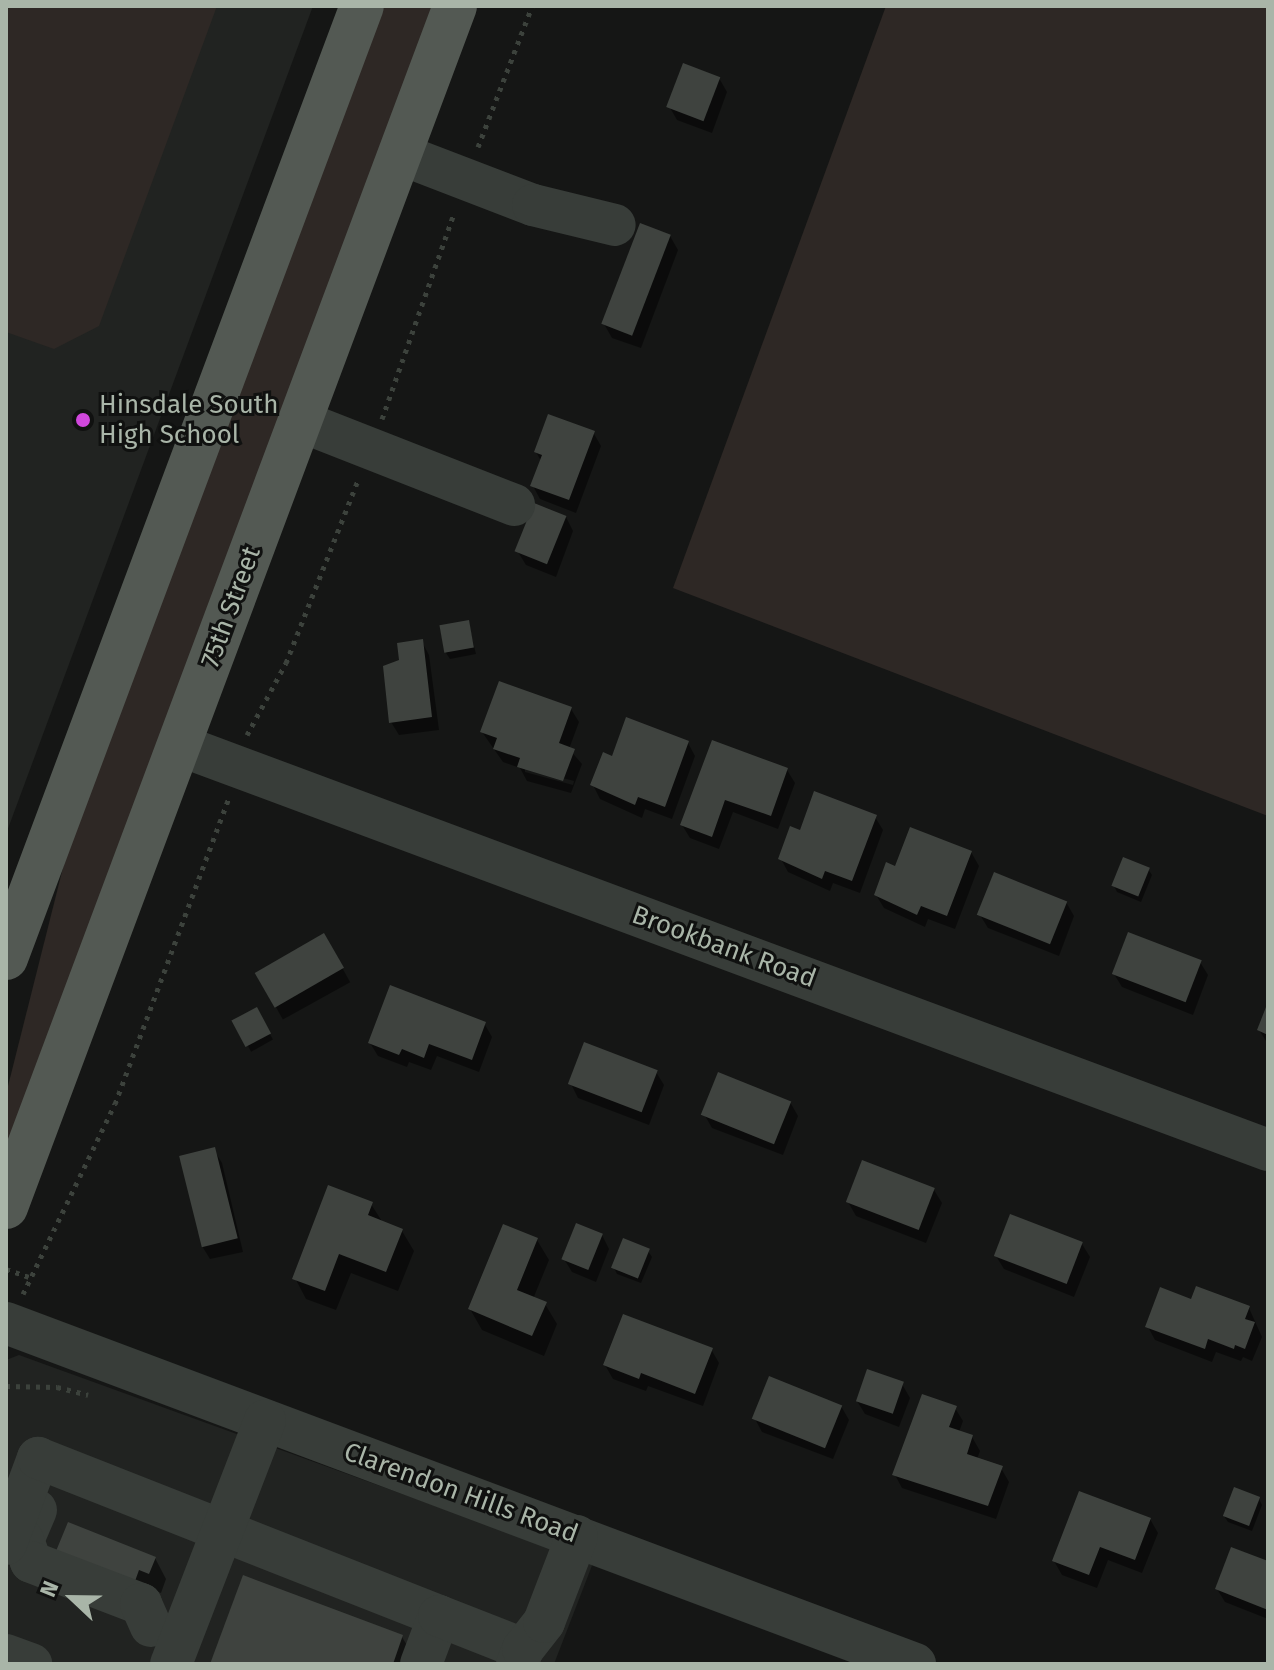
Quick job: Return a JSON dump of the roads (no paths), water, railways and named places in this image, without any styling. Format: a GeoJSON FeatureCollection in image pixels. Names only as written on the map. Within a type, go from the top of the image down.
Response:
{"type":"FeatureCollection","features":[{"type":"Feature","properties":{"kind":"main road"},"geometry":{"type":"LineString","coordinates":[[6,958],[362,6]]}},
{"type":"Feature","properties":{"kind":"main road","name":"75th Street"},"geometry":{"type":"LineString","coordinates":[[6,1207],[455,6]]}},
{"type":"Feature","properties":{"kind":"street"},"geometry":{"type":"LineString","coordinates":[[400,154],[533,205],[615,225]]}},
{"type":"Feature","properties":{"kind":"street"},"geometry":{"type":"LineString","coordinates":[[300,421],[514,505]]}},
{"type":"Feature","properties":{"kind":"street","name":"Brookbank Road"},"geometry":{"type":"LineString","coordinates":[[179,745],[1268,1150]]}},
{"type":"Feature","properties":{"kind":"street","name":"Clarendon Hills Road"},"geometry":{"type":"LineString","coordinates":[[6,1323],[915,1664]]}},
{"type":"Feature","properties":{"kind":"street"},"geometry":{"type":"LineString","coordinates":[[168,1642],[222,1528],[265,1420]]}},
{"type":"Feature","properties":{"kind":"street"},"geometry":{"type":"LineString","coordinates":[[6,1544],[38,1458],[439,1616],[520,1656],[544,1622],[577,1536]]}},
{"type":"Feature","properties":{"kind":"street"},"geometry":{"type":"LineString","coordinates":[[168,1642],[141,1604],[31,1562],[23,1540],[43,1499],[61,1494],[136,1523],[159,1525],[181,1513]]}},
{"type":"Feature","properties":{"kind":"street"},"geometry":{"type":"LineString","coordinates":[[6,1571],[168,1642]]}},
{"type":"Feature","properties":{"kind":"street"},"geometry":{"type":"LineString","coordinates":[[421,1664],[439,1616]]}},
{"type":"Feature","properties":{"kind":"street"},"geometry":{"type":"LineString","coordinates":[[6,1655],[31,1664]]}},
{"type":"Feature","properties":{"kind":"place","name":"Hinsdale South High School"},"geometry":{"type":"Point","coordinates":[83,420]}}]}
